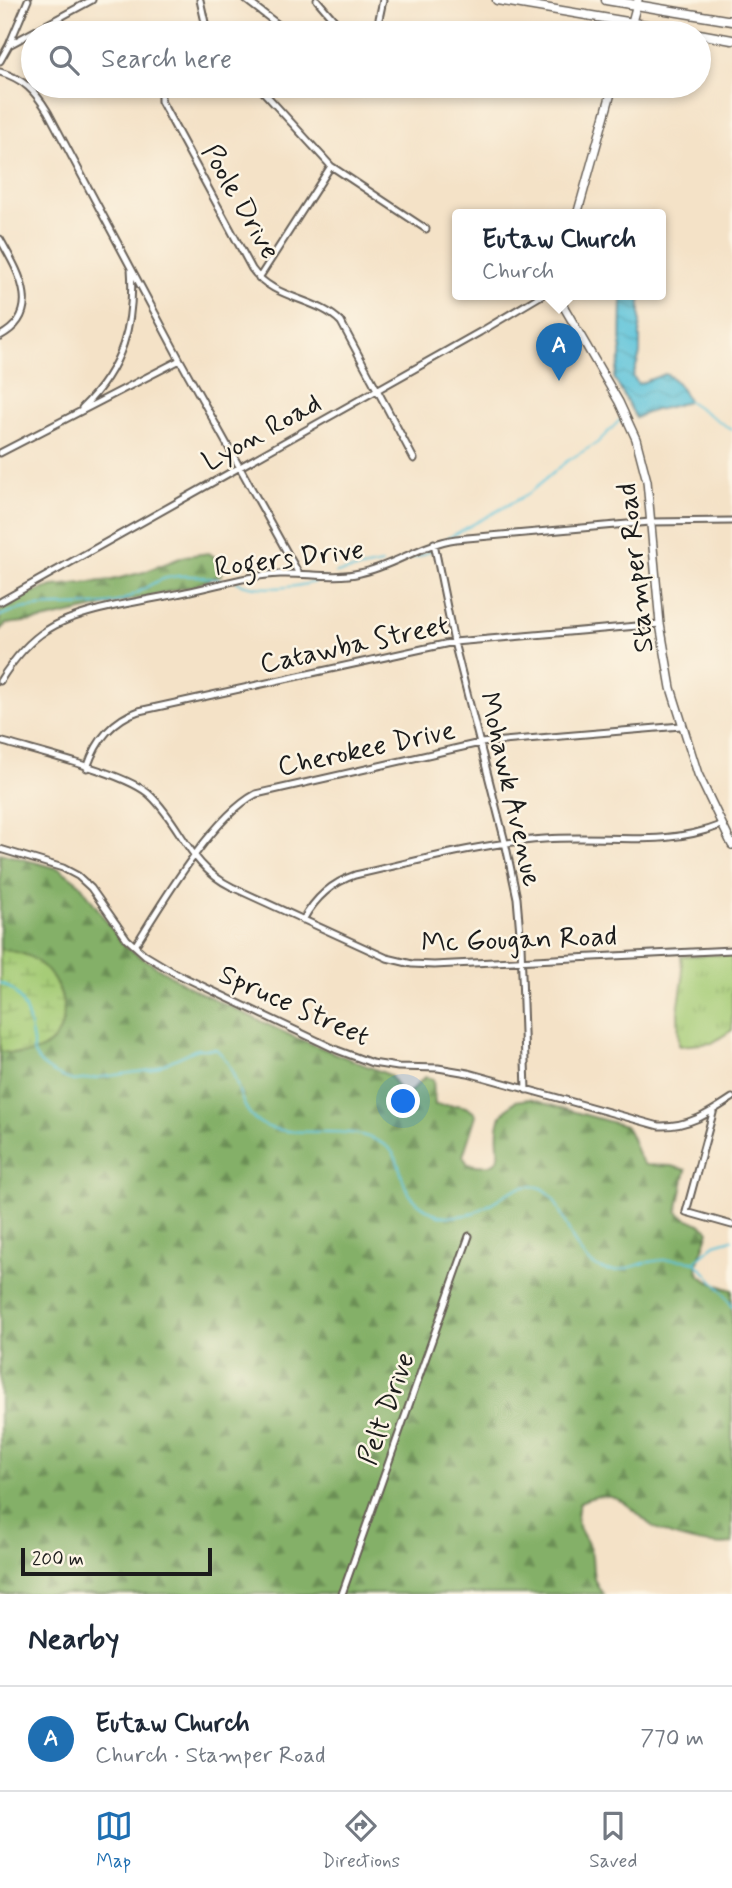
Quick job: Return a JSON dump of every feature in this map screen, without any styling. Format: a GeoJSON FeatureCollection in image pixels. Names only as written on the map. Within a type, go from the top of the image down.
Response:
{"type":"FeatureCollection","features":[{"type":"Feature","properties":{"kind":"main road"},"geometry":{"type":"LineString","coordinates":[[497,0],[620,21]]}},
{"type":"Feature","properties":{"kind":"main road"},"geometry":{"type":"LineString","coordinates":[[606,0],[638,3],[732,21]]}},
{"type":"Feature","properties":{"kind":"main road"},"geometry":{"type":"LineString","coordinates":[[711,36],[732,40]]}},
{"type":"Feature","properties":{"kind":"street"},"geometry":{"type":"LineString","coordinates":[[0,61],[28,0]]}},
{"type":"Feature","properties":{"kind":"street"},"geometry":{"type":"LineString","coordinates":[[53,21],[92,0]]}},
{"type":"Feature","properties":{"kind":"street"},"geometry":{"type":"LineString","coordinates":[[200,0],[205,21]]}},
{"type":"Feature","properties":{"kind":"street"},"geometry":{"type":"LineString","coordinates":[[246,0],[273,21]]}},
{"type":"Feature","properties":{"kind":"street"},"geometry":{"type":"LineString","coordinates":[[317,0],[335,21]]}},
{"type":"Feature","properties":{"kind":"street"},"geometry":{"type":"LineString","coordinates":[[379,21],[383,0]]}},
{"type":"Feature","properties":{"kind":"street"},"geometry":{"type":"LineString","coordinates":[[633,21],[638,3]]}},
{"type":"Feature","properties":{"kind":"street"},"geometry":{"type":"LineString","coordinates":[[9,45],[21,38]]}},
{"type":"Feature","properties":{"kind":"street"},"geometry":{"type":"LineString","coordinates":[[0,72],[21,80]]}},
{"type":"Feature","properties":{"kind":"street"},"geometry":{"type":"LineString","coordinates":[[40,98],[299,574]]}},
{"type":"Feature","properties":{"kind":"street","name":"Poole Drive"},"geometry":{"type":"LineString","coordinates":[[161,98],[258,278],[331,166]]}},
{"type":"Feature","properties":{"kind":"street"},"geometry":{"type":"LineString","coordinates":[[269,98],[331,166],[426,229]]}},
{"type":"Feature","properties":{"kind":"street"},"geometry":{"type":"LineString","coordinates":[[579,209],[610,98]]}},
{"type":"Feature","properties":{"kind":"street"},"geometry":{"type":"LineString","coordinates":[[0,239],[20,277],[24,293],[19,319],[11,329],[0,336]]}},
{"type":"Feature","properties":{"kind":"street"},"geometry":{"type":"LineString","coordinates":[[77,412],[104,384],[122,347],[132,308],[131,265]]}},
{"type":"Feature","properties":{"kind":"street"},"geometry":{"type":"LineString","coordinates":[[258,278],[272,288],[335,316],[346,329],[414,460]]}},
{"type":"Feature","properties":{"kind":"street","name":"Lyon Road"},"geometry":{"type":"LineString","coordinates":[[0,602],[533,300]]}},
{"type":"Feature","properties":{"kind":"street","name":"Stamper Road"},"geometry":{"type":"LineString","coordinates":[[560,300],[630,423],[647,481],[660,624],[681,726],[698,774],[732,845]]}},
{"type":"Feature","properties":{"kind":"street"},"geometry":{"type":"LineString","coordinates":[[0,453],[180,360]]}},
{"type":"Feature","properties":{"kind":"street","name":"Rogers Drive"},"geometry":{"type":"LineString","coordinates":[[0,681],[33,641],[66,620],[261,576],[359,574],[434,542],[456,539],[650,522],[732,521]]}},
{"type":"Feature","properties":{"kind":"street","name":"Mohawk Avenue"},"geometry":{"type":"LineString","coordinates":[[434,542],[454,642],[517,898],[526,1090]]}},
{"type":"Feature","properties":{"kind":"street","name":"Catawba Street"},"geometry":{"type":"LineString","coordinates":[[87,768],[104,735],[116,722],[131,713],[454,642],[660,624]]}},
{"type":"Feature","properties":{"kind":"street","name":"Cherokee Drive"},"geometry":{"type":"LineString","coordinates":[[135,946],[194,857],[230,811],[256,794],[480,743],[681,726]]}},
{"type":"Feature","properties":{"kind":"street","name":"Mc Gougan Road"},"geometry":{"type":"LineString","coordinates":[[0,741],[128,780],[144,789],[156,801],[194,857],[224,884],[387,958],[412,964],[732,950]]}},
{"type":"Feature","properties":{"kind":"street"},"geometry":{"type":"LineString","coordinates":[[303,920],[324,891],[347,878],[505,842],[571,838],[662,840],[696,834],[721,825]]}},
{"type":"Feature","properties":{"kind":"street","name":"Spruce Street"},"geometry":{"type":"LineString","coordinates":[[0,849],[63,868],[78,876],[91,888],[119,929],[135,946],[175,973],[360,1059],[385,1066],[451,1070],[659,1126],[689,1123],[713,1112],[732,1098]]}},
{"type":"Feature","properties":{"kind":"street"},"geometry":{"type":"LineString","coordinates":[[713,1112],[686,1212],[732,1225]]}},
{"type":"Feature","properties":{"kind":"street","name":"Pelt Drive"},"geometry":{"type":"LineString","coordinates":[[342,1594],[469,1236]]}},
{"type":"Feature","properties":{"kind":"green space"},"geometry":{"type":"Polygon","coordinates":[[[209,553],[224,564],[221,575],[193,586],[42,620],[6,624],[0,630],[0,610],[27,594],[53,586],[112,580],[144,572],[185,556],[209,553]]]}},
{"type":"Feature","properties":{"kind":"green space"},"geometry":{"type":"Polygon","coordinates":[[[0,853],[60,869],[80,884],[125,947],[193,989],[294,1037],[390,1075],[401,1093],[410,1092],[426,1077],[433,1079],[435,1105],[462,1106],[476,1115],[463,1156],[468,1164],[492,1164],[497,1160],[501,1116],[515,1101],[529,1099],[625,1126],[645,1165],[672,1166],[686,1170],[677,1212],[709,1231],[697,1270],[706,1280],[732,1290],[732,1544],[702,1543],[669,1534],[652,1526],[622,1501],[602,1496],[580,1502],[577,1520],[590,1549],[595,1580],[603,1594],[0,1594],[0,853]]]}},
{"type":"Feature","properties":{"kind":"green space"},"geometry":{"type":"Polygon","coordinates":[[[0,949],[32,958],[48,972],[59,989],[63,1007],[62,1024],[55,1038],[42,1049],[24,1054],[0,1051],[0,949]]]}},
{"type":"Feature","properties":{"kind":"green space"},"geometry":{"type":"Polygon","coordinates":[[[732,954],[732,1030],[712,1043],[679,1046],[678,1011],[683,980],[681,956],[732,954]]]}},
{"type":"Feature","properties":{"kind":"water"},"geometry":{"type":"Polygon","coordinates":[[[622,300],[641,300],[640,354],[633,376],[638,384],[665,374],[676,381],[688,400],[636,418],[614,378],[621,357],[622,300]]]}},
{"type":"Feature","properties":{"kind":"waterway"},"geometry":{"type":"LineString","coordinates":[[687,400],[732,430]]}},
{"type":"Feature","properties":{"kind":"waterway"},"geometry":{"type":"LineString","coordinates":[[448,538],[528,494],[567,461],[597,443],[623,417]]}},
{"type":"Feature","properties":{"kind":"waterway"},"geometry":{"type":"LineString","coordinates":[[404,559],[432,550]]}},
{"type":"Feature","properties":{"kind":"waterway"},"geometry":{"type":"LineString","coordinates":[[336,573],[382,564]]}},
{"type":"Feature","properties":{"kind":"waterway"},"geometry":{"type":"LineString","coordinates":[[0,616],[27,608],[117,602],[157,581],[171,577],[198,576],[225,581]]}},
{"type":"Feature","properties":{"kind":"waterway"},"geometry":{"type":"LineString","coordinates":[[237,582],[257,587],[281,588],[324,578]]}},
{"type":"Feature","properties":{"kind":"waterway"},"geometry":{"type":"LineString","coordinates":[[0,983],[15,993],[24,1008],[37,1059],[46,1068],[63,1077],[74,1081],[151,1070],[197,1049],[216,1049],[230,1067],[245,1105],[257,1121],[284,1131],[336,1132],[371,1138],[386,1146],[395,1156],[412,1197],[438,1216],[470,1214],[513,1190],[538,1187],[547,1191],[554,1200],[572,1238],[589,1262],[602,1269],[614,1271],[660,1260],[692,1261],[714,1282],[732,1307]]}},
{"type":"Feature","properties":{"kind":"waterway"},"geometry":{"type":"LineString","coordinates":[[695,1261],[715,1244],[732,1239]]}},
{"type":"Feature","properties":{"kind":"place","name":"Eutaw Church"},"geometry":{"type":"Point","coordinates":[559,381]}}]}
